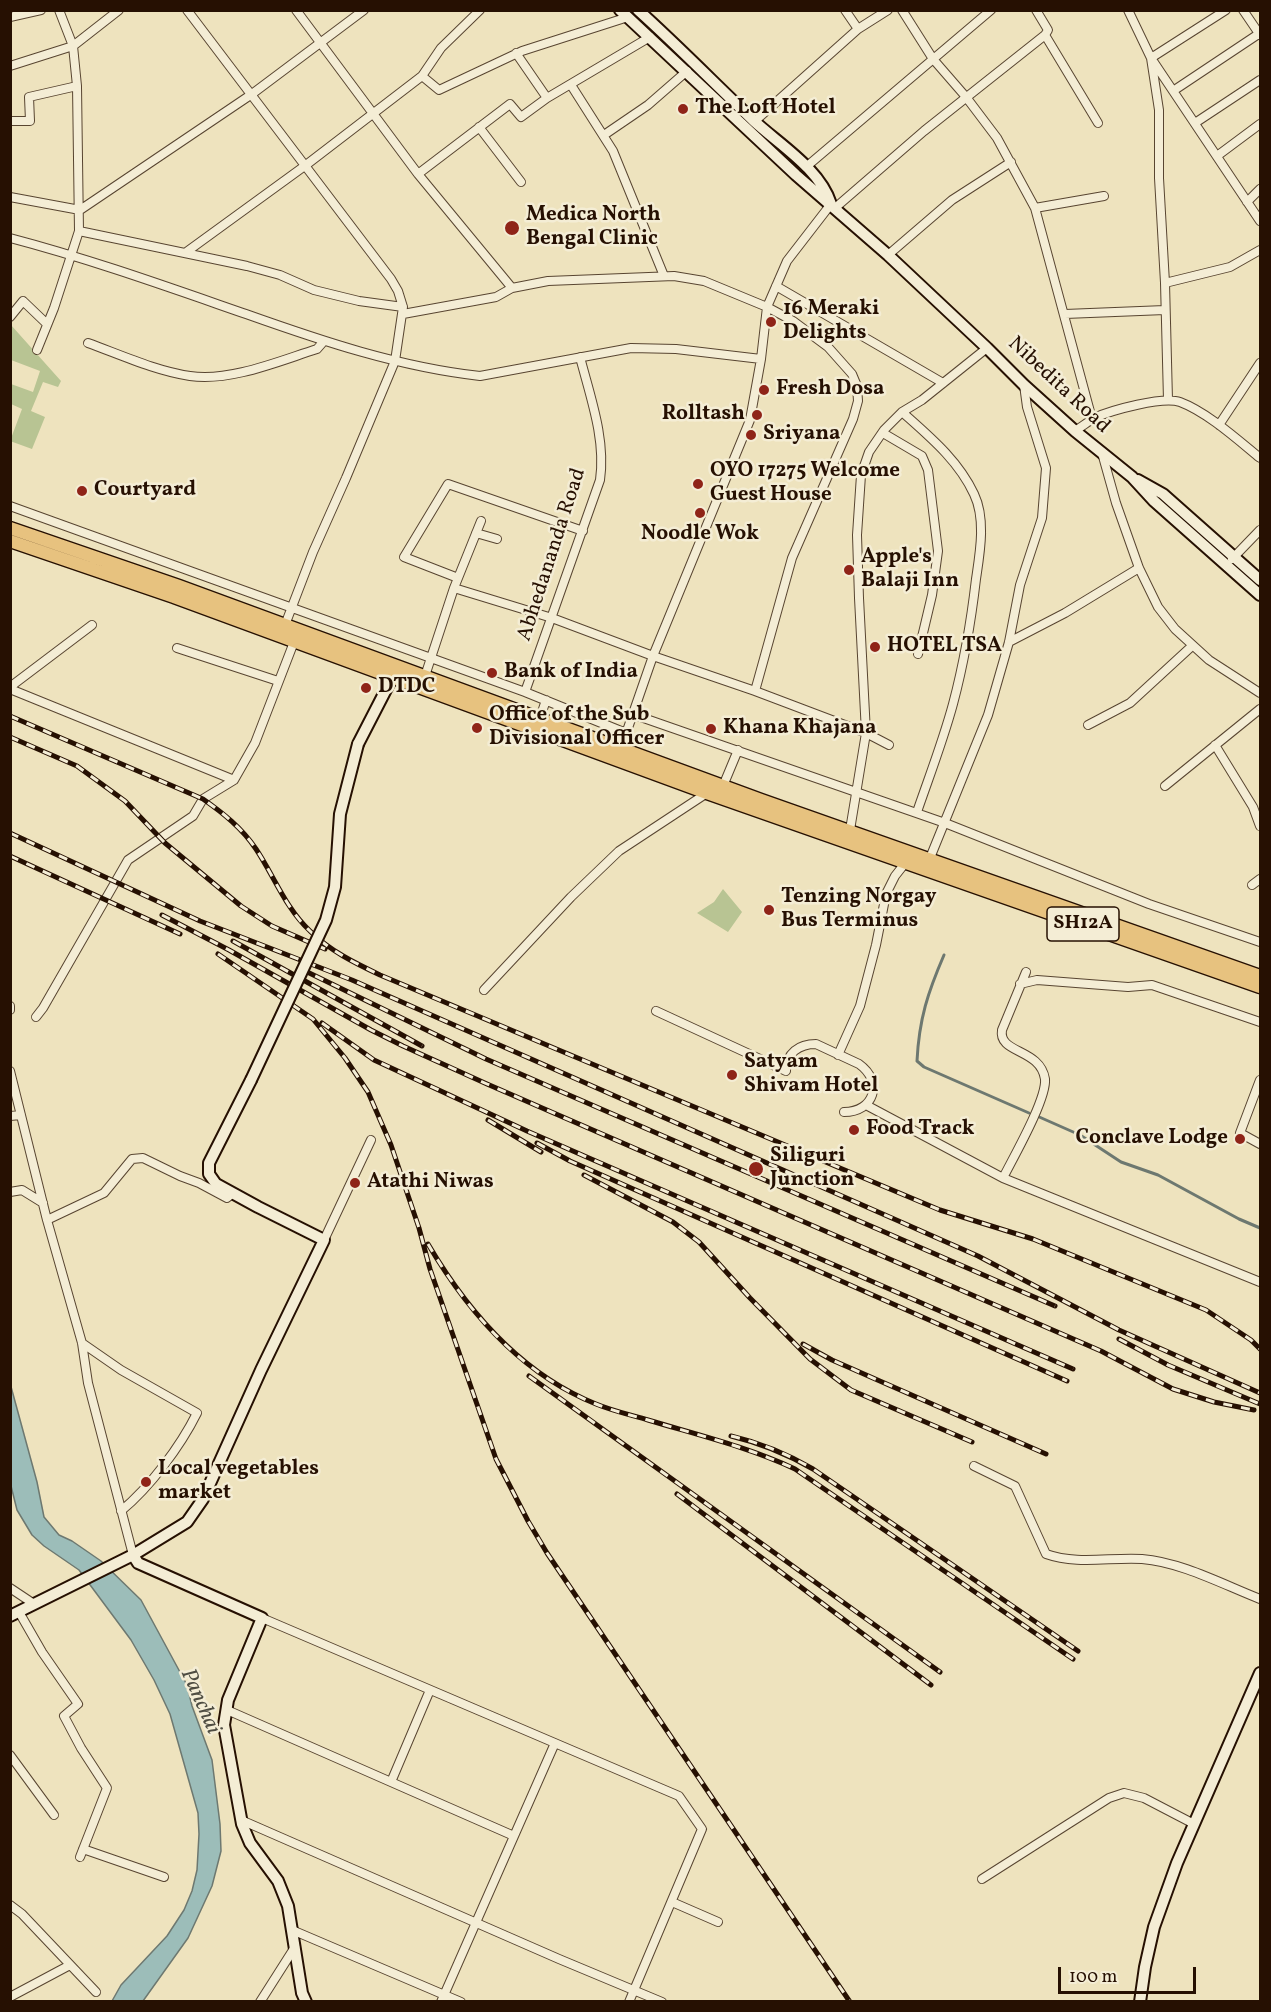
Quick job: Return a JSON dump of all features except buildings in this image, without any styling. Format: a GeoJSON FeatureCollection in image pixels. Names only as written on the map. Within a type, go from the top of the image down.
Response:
{"type":"FeatureCollection","features":[{"type":"Feature","properties":{"kind":"main road","name":"SH12A"},"geometry":{"type":"LineString","coordinates":[[10,528],[179,586],[282,631],[294,642],[392,678],[723,786],[850,830],[908,856],[930,858],[1260,976]]}},
{"type":"Feature","properties":{"kind":"main road","name":"SH12A"},"geometry":{"type":"LineString","coordinates":[[10,541],[174,597],[425,676],[540,718],[707,793],[908,856],[1260,987]]}},
{"type":"Feature","properties":{"kind":"street"},"geometry":{"type":"LineString","coordinates":[[10,17],[41,10]]}},
{"type":"Feature","properties":{"kind":"street"},"geometry":{"type":"LineString","coordinates":[[37,350],[73,255],[79,231],[77,86],[73,46],[59,10]]}},
{"type":"Feature","properties":{"kind":"street"},"geometry":{"type":"LineString","coordinates":[[10,66],[73,46],[118,10]]}},
{"type":"Feature","properties":{"kind":"street"},"geometry":{"type":"LineString","coordinates":[[187,10],[391,279],[403,310],[395,361],[282,631]]}},
{"type":"Feature","properties":{"kind":"street"},"geometry":{"type":"LineString","coordinates":[[296,10],[418,174],[512,288]]}},
{"type":"Feature","properties":{"kind":"street"},"geometry":{"type":"LineString","coordinates":[[10,197],[80,210],[252,94],[364,10]]}},
{"type":"Feature","properties":{"kind":"street"},"geometry":{"type":"LineString","coordinates":[[185,253],[306,165],[422,76],[441,48],[480,10]]}},
{"type":"Feature","properties":{"kind":"street"},"geometry":{"type":"LineString","coordinates":[[845,10],[858,30]]}},
{"type":"Feature","properties":{"kind":"street"},"geometry":{"type":"LineString","coordinates":[[755,121],[858,30],[888,10]]}},
{"type":"Feature","properties":{"kind":"street"},"geometry":{"type":"LineString","coordinates":[[902,10],[933,59],[997,138],[1035,208],[1092,419]]}},
{"type":"Feature","properties":{"kind":"street"},"geometry":{"type":"LineString","coordinates":[[806,167],[992,10]]}},
{"type":"Feature","properties":{"kind":"street"},"geometry":{"type":"LineString","coordinates":[[622,753],[632,714],[653,656],[750,420],[761,359],[767,307],[788,261],[833,206],[1048,32],[1036,10]]}},
{"type":"Feature","properties":{"kind":"street"},"geometry":{"type":"LineString","coordinates":[[1128,10],[1151,58],[1260,221]]}},
{"type":"Feature","properties":{"kind":"street"},"geometry":{"type":"LineString","coordinates":[[1151,58],[1226,10]]}},
{"type":"Feature","properties":{"kind":"street"},"geometry":{"type":"LineString","coordinates":[[1173,91],[1260,34],[1243,10]]}},
{"type":"Feature","properties":{"kind":"street","name":"Nibedita Road"},"geometry":{"type":"LineString","coordinates":[[642,12],[806,167],[826,190],[833,206]]}},
{"type":"Feature","properties":{"kind":"street"},"geometry":{"type":"LineString","coordinates":[[422,76],[439,90],[516,53],[624,14]]}},
{"type":"Feature","properties":{"kind":"street","name":"Nibedita Road"},"geometry":{"type":"LineString","coordinates":[[624,14],[796,175],[888,255],[1024,385],[1075,431],[1132,477],[1154,501],[1229,561],[1260,594]]}},
{"type":"Feature","properties":{"kind":"street"},"geometry":{"type":"LineString","coordinates":[[1045,35],[1098,123]]}},
{"type":"Feature","properties":{"kind":"street"},"geometry":{"type":"LineString","coordinates":[[418,174],[510,104],[521,117],[547,98],[650,37]]}},
{"type":"Feature","properties":{"kind":"street"},"geometry":{"type":"LineString","coordinates":[[516,53],[547,98]]}},
{"type":"Feature","properties":{"kind":"street"},"geometry":{"type":"LineString","coordinates":[[1151,58],[1159,110],[1159,178],[1168,400]]}},
{"type":"Feature","properties":{"kind":"street"},"geometry":{"type":"LineString","coordinates":[[604,135],[648,105],[687,71]]}},
{"type":"Feature","properties":{"kind":"street"},"geometry":{"type":"LineString","coordinates":[[1195,123],[1260,80]]}},
{"type":"Feature","properties":{"kind":"street"},"geometry":{"type":"LineString","coordinates":[[571,85],[616,155],[664,276]]}},
{"type":"Feature","properties":{"kind":"street"},"geometry":{"type":"LineString","coordinates":[[10,121],[30,121],[28,97],[77,86]]}},
{"type":"Feature","properties":{"kind":"street"},"geometry":{"type":"LineString","coordinates":[[1217,156],[1260,124]]}},
{"type":"Feature","properties":{"kind":"street"},"geometry":{"type":"LineString","coordinates":[[479,127],[521,182]]}},
{"type":"Feature","properties":{"kind":"street"},"geometry":{"type":"LineString","coordinates":[[888,255],[952,200],[1011,162]]}},
{"type":"Feature","properties":{"kind":"street"},"geometry":{"type":"LineString","coordinates":[[1247,201],[1260,189]]}},
{"type":"Feature","properties":{"kind":"street"},"geometry":{"type":"LineString","coordinates":[[1035,208],[1104,196]]}},
{"type":"Feature","properties":{"kind":"street"},"geometry":{"type":"LineString","coordinates":[[79,231],[247,266],[314,290],[403,310],[496,297],[512,288],[548,281],[664,276],[704,281],[767,307],[793,321],[828,347],[852,374],[857,386],[858,401],[853,419],[792,558],[755,691]]}},
{"type":"Feature","properties":{"kind":"street"},"geometry":{"type":"LineString","coordinates":[[10,238],[73,255],[324,341],[395,361],[480,376],[631,348],[676,349],[761,359]]}},
{"type":"Feature","properties":{"kind":"street"},"geometry":{"type":"LineString","coordinates":[[1165,283],[1230,267],[1260,249]]}},
{"type":"Feature","properties":{"kind":"street"},"geometry":{"type":"LineString","coordinates":[[776,286],[943,383]]}},
{"type":"Feature","properties":{"kind":"street"},"geometry":{"type":"LineString","coordinates":[[10,317],[23,301],[47,324]]}},
{"type":"Feature","properties":{"kind":"street"},"geometry":{"type":"LineString","coordinates":[[1065,314],[1165,310]]}},
{"type":"Feature","properties":{"kind":"street"},"geometry":{"type":"LineString","coordinates":[[88,344],[166,370],[190,376],[208,377],[238,373],[317,349],[324,341]]}},
{"type":"Feature","properties":{"kind":"street"},"geometry":{"type":"LineString","coordinates":[[850,830],[866,733],[857,536],[861,475],[869,452],[903,412],[987,348]]}},
{"type":"Feature","properties":{"kind":"street","name":"Abhedananda Road"},"geometry":{"type":"LineString","coordinates":[[525,692],[583,531],[602,469],[596,422],[580,357]]}},
{"type":"Feature","properties":{"kind":"street"},"geometry":{"type":"LineString","coordinates":[[1219,425],[1260,363]]}},
{"type":"Feature","properties":{"kind":"street"},"geometry":{"type":"LineString","coordinates":[[930,858],[988,714],[1009,642],[1020,585],[1042,518],[1046,463],[1027,407],[1024,385]]}},
{"type":"Feature","properties":{"kind":"street"},"geometry":{"type":"LineString","coordinates":[[1075,431],[1092,419],[1126,408],[1168,400],[1186,404],[1219,425],[1260,458]]}},
{"type":"Feature","properties":{"kind":"street"},"geometry":{"type":"LineString","coordinates":[[903,412],[945,450],[961,471],[974,495],[980,520],[979,557],[969,632],[952,706],[916,813]]}},
{"type":"Feature","properties":{"kind":"street"},"geometry":{"type":"LineString","coordinates":[[883,433],[922,456],[928,470],[938,551],[932,595],[918,654]]}},
{"type":"Feature","properties":{"kind":"street"},"geometry":{"type":"LineString","coordinates":[[1102,453],[1116,503],[1139,568],[1158,607],[1192,646],[1209,660],[1260,693]]}},
{"type":"Feature","properties":{"kind":"street"},"geometry":{"type":"LineString","coordinates":[[458,579],[404,557],[448,484],[583,531]]}},
{"type":"Feature","properties":{"kind":"street"},"geometry":{"type":"LineString","coordinates":[[10,507],[431,657],[626,733]]}},
{"type":"Feature","properties":{"kind":"street"},"geometry":{"type":"LineString","coordinates":[[425,676],[454,588],[481,521]]}},
{"type":"Feature","properties":{"kind":"street"},"geometry":{"type":"LineString","coordinates":[[1260,530],[1229,561],[1260,580]]}},
{"type":"Feature","properties":{"kind":"street"},"geometry":{"type":"LineString","coordinates":[[476,532],[496,538]]}},
{"type":"Feature","properties":{"kind":"street"},"geometry":{"type":"LineString","coordinates":[[1009,642],[1065,613],[1139,568]]}},
{"type":"Feature","properties":{"kind":"street"},"geometry":{"type":"LineString","coordinates":[[454,588],[552,618],[755,691],[866,733],[889,745]]}},
{"type":"Feature","properties":{"kind":"street"},"geometry":{"type":"LineString","coordinates":[[10,688],[92,626]]}},
{"type":"Feature","properties":{"kind":"street"},"geometry":{"type":"LineString","coordinates":[[36,1017],[128,860],[193,816],[203,798],[234,780],[255,743],[294,642]]}},
{"type":"Feature","properties":{"kind":"street"},"geometry":{"type":"LineString","coordinates":[[1088,724],[1130,703],[1192,646]]}},
{"type":"Feature","properties":{"kind":"street"},"geometry":{"type":"LineString","coordinates":[[177,648],[278,681]]}},
{"type":"Feature","properties":{"kind":"street"},"geometry":{"type":"LineString","coordinates":[[324,1240],[216,1184],[209,1174],[209,1162],[251,1080],[326,920],[335,887],[340,814],[358,744],[392,678]]}},
{"type":"Feature","properties":{"kind":"street"},"geometry":{"type":"LineString","coordinates":[[10,688],[234,780]]}},
{"type":"Feature","properties":{"kind":"street"},"geometry":{"type":"LineString","coordinates":[[540,718],[546,700]]}},
{"type":"Feature","properties":{"kind":"street"},"geometry":{"type":"LineString","coordinates":[[1165,786],[1260,709]]}},
{"type":"Feature","properties":{"kind":"street"},"geometry":{"type":"LineString","coordinates":[[632,714],[945,823],[1149,904],[1260,942]]}},
{"type":"Feature","properties":{"kind":"street"},"geometry":{"type":"LineString","coordinates":[[1215,746],[1253,807],[1260,826]]}},
{"type":"Feature","properties":{"kind":"street"},"geometry":{"type":"LineString","coordinates":[[723,786],[738,750]]}},
{"type":"Feature","properties":{"kind":"street"},"geometry":{"type":"LineString","coordinates":[[484,990],[571,897],[620,851],[707,793]]}},
{"type":"Feature","properties":{"kind":"street"},"geometry":{"type":"LineString","coordinates":[[838,1055],[860,1006],[886,894],[908,856]]}},
{"type":"Feature","properties":{"kind":"street"},"geometry":{"type":"LineString","coordinates":[[1252,885],[1260,879]]}},
{"type":"Feature","properties":{"kind":"street"},"geometry":{"type":"LineString","coordinates":[[1003,1178],[1037,1108],[1045,1084],[1042,1071],[1034,1059],[1008,1046],[1001,1036],[1026,972]]}},
{"type":"Feature","properties":{"kind":"street"},"geometry":{"type":"LineString","coordinates":[[1020,984],[1037,980],[1128,987],[1152,986],[1260,1022]]}},
{"type":"Feature","properties":{"kind":"street"},"geometry":{"type":"LineString","coordinates":[[656,1011],[786,1071],[789,1057],[800,1046],[816,1044],[859,1064],[870,1075],[873,1091],[866,1105],[860,1110],[844,1112]]}},
{"type":"Feature","properties":{"kind":"street"},"geometry":{"type":"LineString","coordinates":[[10,1071],[47,1220],[82,1343],[88,1383],[121,1511],[133,1554],[138,1563],[679,1796],[702,1829],[629,2001]]}},
{"type":"Feature","properties":{"kind":"street"},"geometry":{"type":"LineString","coordinates":[[1260,1080],[1240,1133],[1260,1144]]}},
{"type":"Feature","properties":{"kind":"street"},"geometry":{"type":"LineString","coordinates":[[866,1105],[1003,1178],[1260,1282]]}},
{"type":"Feature","properties":{"kind":"street"},"geometry":{"type":"LineString","coordinates":[[10,1116],[21,1115]]}},
{"type":"Feature","properties":{"kind":"street"},"geometry":{"type":"LineString","coordinates":[[164,1877],[81,1853],[107,1788],[81,1748],[64,1716],[78,1704],[15,1614],[133,1554],[187,1522],[203,1499],[261,1370],[371,1140]]}},
{"type":"Feature","properties":{"kind":"street"},"geometry":{"type":"LineString","coordinates":[[47,1220],[104,1193],[132,1159],[143,1158],[227,1198],[233,1193]]}},
{"type":"Feature","properties":{"kind":"street"},"geometry":{"type":"LineString","coordinates":[[10,1192],[22,1190],[43,1203]]}},
{"type":"Feature","properties":{"kind":"street"},"geometry":{"type":"LineString","coordinates":[[82,1343],[121,1370],[197,1413],[159,1470],[137,1498],[121,1511]]}},
{"type":"Feature","properties":{"kind":"street"},"geometry":{"type":"LineString","coordinates":[[974,1466],[1015,1486],[1046,1554],[1061,1560],[1144,1559],[1178,1566],[1260,1599]]}},
{"type":"Feature","properties":{"kind":"street"},"geometry":{"type":"LineString","coordinates":[[10,1588],[34,1604]]}},
{"type":"Feature","properties":{"kind":"street"},"geometry":{"type":"LineString","coordinates":[[262,1618],[228,1700],[224,1725],[241,1820],[250,1843],[278,1881],[288,1906],[302,1993],[306,2001]]}},
{"type":"Feature","properties":{"kind":"street"},"geometry":{"type":"LineString","coordinates":[[1140,2001],[1154,1927],[1177,1863],[1260,1673]]}},
{"type":"Feature","properties":{"kind":"street"},"geometry":{"type":"LineString","coordinates":[[391,1782],[430,1690]]}},
{"type":"Feature","properties":{"kind":"street"},"geometry":{"type":"LineString","coordinates":[[226,1710],[514,1836]]}},
{"type":"Feature","properties":{"kind":"street"},"geometry":{"type":"LineString","coordinates":[[442,1998],[555,1743]]}},
{"type":"Feature","properties":{"kind":"street"},"geometry":{"type":"LineString","coordinates":[[10,1755],[54,1815]]}},
{"type":"Feature","properties":{"kind":"street"},"geometry":{"type":"LineString","coordinates":[[982,1879],[1109,1798],[1124,1792],[1144,1798],[1194,1824]]}},
{"type":"Feature","properties":{"kind":"street"},"geometry":{"type":"LineString","coordinates":[[241,1820],[662,2001]]}},
{"type":"Feature","properties":{"kind":"street"},"geometry":{"type":"LineString","coordinates":[[672,1902],[718,1922]]}},
{"type":"Feature","properties":{"kind":"street"},"geometry":{"type":"LineString","coordinates":[[10,1905],[22,1914],[96,1992]]}},
{"type":"Feature","properties":{"kind":"street"},"geometry":{"type":"LineString","coordinates":[[292,1930],[442,1998],[461,2001]]}},
{"type":"Feature","properties":{"kind":"street"},"geometry":{"type":"LineString","coordinates":[[260,2001],[295,1947]]}},
{"type":"Feature","properties":{"kind":"street"},"geometry":{"type":"LineString","coordinates":[[10,1997],[70,1965]]}},
{"type":"Feature","properties":{"kind":"green space"},"geometry":{"type":"Polygon","coordinates":[[[11,325],[61,381],[58,387],[43,382],[31,411],[45,417],[32,449],[10,441],[22,409],[11,404],[11,384],[33,392],[40,371],[11,360],[11,325]]]}},
{"type":"Feature","properties":{"kind":"green space"},"geometry":{"type":"Polygon","coordinates":[[[723,889],[742,912],[728,932],[697,913],[714,902],[723,889]]]}},
{"type":"Feature","properties":{"kind":"water"},"geometry":{"type":"Polygon","coordinates":[[[10,1383],[37,1482],[44,1517],[59,1535],[101,1561],[141,1600],[187,1685],[192,1706],[212,1760],[221,1851],[212,1886],[188,1938],[143,2001],[112,2001],[121,1985],[167,1936],[184,1910],[197,1870],[198,1813],[170,1714],[131,1640],[79,1570],[32,1535],[17,1510],[11,1486],[10,1383]]]}},
{"type":"Feature","properties":{"kind":"waterway"},"geometry":{"type":"LineString","coordinates":[[944,955],[925,1006],[917,1061],[924,1067],[1029,1113]]}},
{"type":"Feature","properties":{"kind":"waterway"},"geometry":{"type":"LineString","coordinates":[[1037,1116],[1080,1135],[1121,1162],[1158,1175],[1260,1228]]}},
{"type":"Feature","properties":{"kind":"railway"},"geometry":{"type":"LineString","coordinates":[[10,716],[203,799],[232,821],[251,841],[287,903],[302,922],[326,945],[361,966],[940,1210],[1033,1239],[1206,1310],[1251,1340],[1260,1349]]}},
{"type":"Feature","properties":{"kind":"railway"},"geometry":{"type":"LineString","coordinates":[[10,737],[77,766],[125,801],[165,843],[241,906],[272,926],[325,949]]}},
{"type":"Feature","properties":{"kind":"railway"},"geometry":{"type":"LineString","coordinates":[[10,833],[200,921],[352,980],[978,1256],[1119,1330],[1260,1393]]}},
{"type":"Feature","properties":{"kind":"railway"},"geometry":{"type":"LineString","coordinates":[[10,856],[180,934]]}},
{"type":"Feature","properties":{"kind":"railway"},"geometry":{"type":"LineString","coordinates":[[162,915],[403,1046],[1101,1351],[1173,1389],[1214,1402],[1254,1410]]}},
{"type":"Feature","properties":{"kind":"railway"},"geometry":{"type":"LineString","coordinates":[[233,941],[422,1046]]}},
{"type":"Feature","properties":{"kind":"railway"},"geometry":{"type":"LineString","coordinates":[[218,954],[313,1019],[345,1058],[368,1092],[391,1145],[419,1228],[430,1269],[496,1459],[528,1521],[547,1553],[850,2002]]}},
{"type":"Feature","properties":{"kind":"railway"},"geometry":{"type":"LineString","coordinates":[[299,968],[486,1059],[1055,1306]]}},
{"type":"Feature","properties":{"kind":"railway"},"geometry":{"type":"LineString","coordinates":[[322,1023],[374,1060],[527,1131],[1073,1369]]}},
{"type":"Feature","properties":{"kind":"railway"},"geometry":{"type":"LineString","coordinates":[[488,1120],[541,1152]]}},
{"type":"Feature","properties":{"kind":"railway"},"geometry":{"type":"LineString","coordinates":[[537,1143],[570,1161],[1067,1381]]}},
{"type":"Feature","properties":{"kind":"railway"},"geometry":{"type":"LineString","coordinates":[[584,1175],[673,1222],[699,1242],[810,1359],[851,1390],[972,1442]]}},
{"type":"Feature","properties":{"kind":"railway"},"geometry":{"type":"LineString","coordinates":[[428,1244],[479,1317],[520,1358],[544,1376],[569,1391],[602,1406],[741,1448],[795,1469],[1073,1659]]}},
{"type":"Feature","properties":{"kind":"railway"},"geometry":{"type":"LineString","coordinates":[[1119,1339],[1168,1365],[1260,1404]]}},
{"type":"Feature","properties":{"kind":"railway"},"geometry":{"type":"LineString","coordinates":[[803,1344],[832,1360],[1046,1454]]}},
{"type":"Feature","properties":{"kind":"railway"},"geometry":{"type":"LineString","coordinates":[[529,1376],[940,1672]]}},
{"type":"Feature","properties":{"kind":"railway"},"geometry":{"type":"LineString","coordinates":[[731,1436],[774,1450],[813,1469],[1078,1651]]}},
{"type":"Feature","properties":{"kind":"railway"},"geometry":{"type":"LineString","coordinates":[[677,1494],[931,1685]]}},
{"type":"Feature","properties":{"kind":"place","name":"The Loft Hotel"},"geometry":{"type":"Point","coordinates":[683,109]}},
{"type":"Feature","properties":{"kind":"place","name":"Medica North Bengal Clinic"},"geometry":{"type":"Point","coordinates":[512,228]}},
{"type":"Feature","properties":{"kind":"place","name":"16 Meraki Delights"},"geometry":{"type":"Point","coordinates":[771,322]}},
{"type":"Feature","properties":{"kind":"place","name":"Fresh Dosa"},"geometry":{"type":"Point","coordinates":[764,390]}},
{"type":"Feature","properties":{"kind":"place","name":"Rolltash"},"geometry":{"type":"Point","coordinates":[757,415]}},
{"type":"Feature","properties":{"kind":"place","name":"Sriyana"},"geometry":{"type":"Point","coordinates":[751,435]}},
{"type":"Feature","properties":{"kind":"place","name":"OYO 17275 Welcome Guest House"},"geometry":{"type":"Point","coordinates":[698,484]}},
{"type":"Feature","properties":{"kind":"place","name":"Courtyard"},"geometry":{"type":"Point","coordinates":[82,491]}},
{"type":"Feature","properties":{"kind":"place","name":"Noodle Wok"},"geometry":{"type":"Point","coordinates":[700,513]}},
{"type":"Feature","properties":{"kind":"place","name":"Apple's Balaji Inn"},"geometry":{"type":"Point","coordinates":[849,570]}},
{"type":"Feature","properties":{"kind":"place","name":"HOTEL TSA"},"geometry":{"type":"Point","coordinates":[875,647]}},
{"type":"Feature","properties":{"kind":"place","name":"Bank of India"},"geometry":{"type":"Point","coordinates":[492,673]}},
{"type":"Feature","properties":{"kind":"place","name":"DTDC"},"geometry":{"type":"Point","coordinates":[366,688]}},
{"type":"Feature","properties":{"kind":"place","name":"Office of the Sub Divisional Officer"},"geometry":{"type":"Point","coordinates":[477,728]}},
{"type":"Feature","properties":{"kind":"place","name":"Khana Khajana"},"geometry":{"type":"Point","coordinates":[711,729]}},
{"type":"Feature","properties":{"kind":"place","name":"Tenzing Norgay Bus Terminus"},"geometry":{"type":"Point","coordinates":[769,910]}},
{"type":"Feature","properties":{"kind":"place","name":"Satyam Shivam Hotel"},"geometry":{"type":"Point","coordinates":[732,1075]}},
{"type":"Feature","properties":{"kind":"place","name":"Food Track"},"geometry":{"type":"Point","coordinates":[854,1130]}},
{"type":"Feature","properties":{"kind":"place","name":"Conclave Lodge"},"geometry":{"type":"Point","coordinates":[1240,1139]}},
{"type":"Feature","properties":{"kind":"place","name":"Siliguri Junction"},"geometry":{"type":"Point","coordinates":[756,1169]}},
{"type":"Feature","properties":{"kind":"place","name":"Atathi Niwas"},"geometry":{"type":"Point","coordinates":[355,1183]}},
{"type":"Feature","properties":{"kind":"place","name":"Local vegetables market"},"geometry":{"type":"Point","coordinates":[146,1482]}},
{"type":"Feature","properties":{"kind":"water label","name":"Panchai"},"geometry":{"type":"Point","coordinates":[199,1702]}}]}
